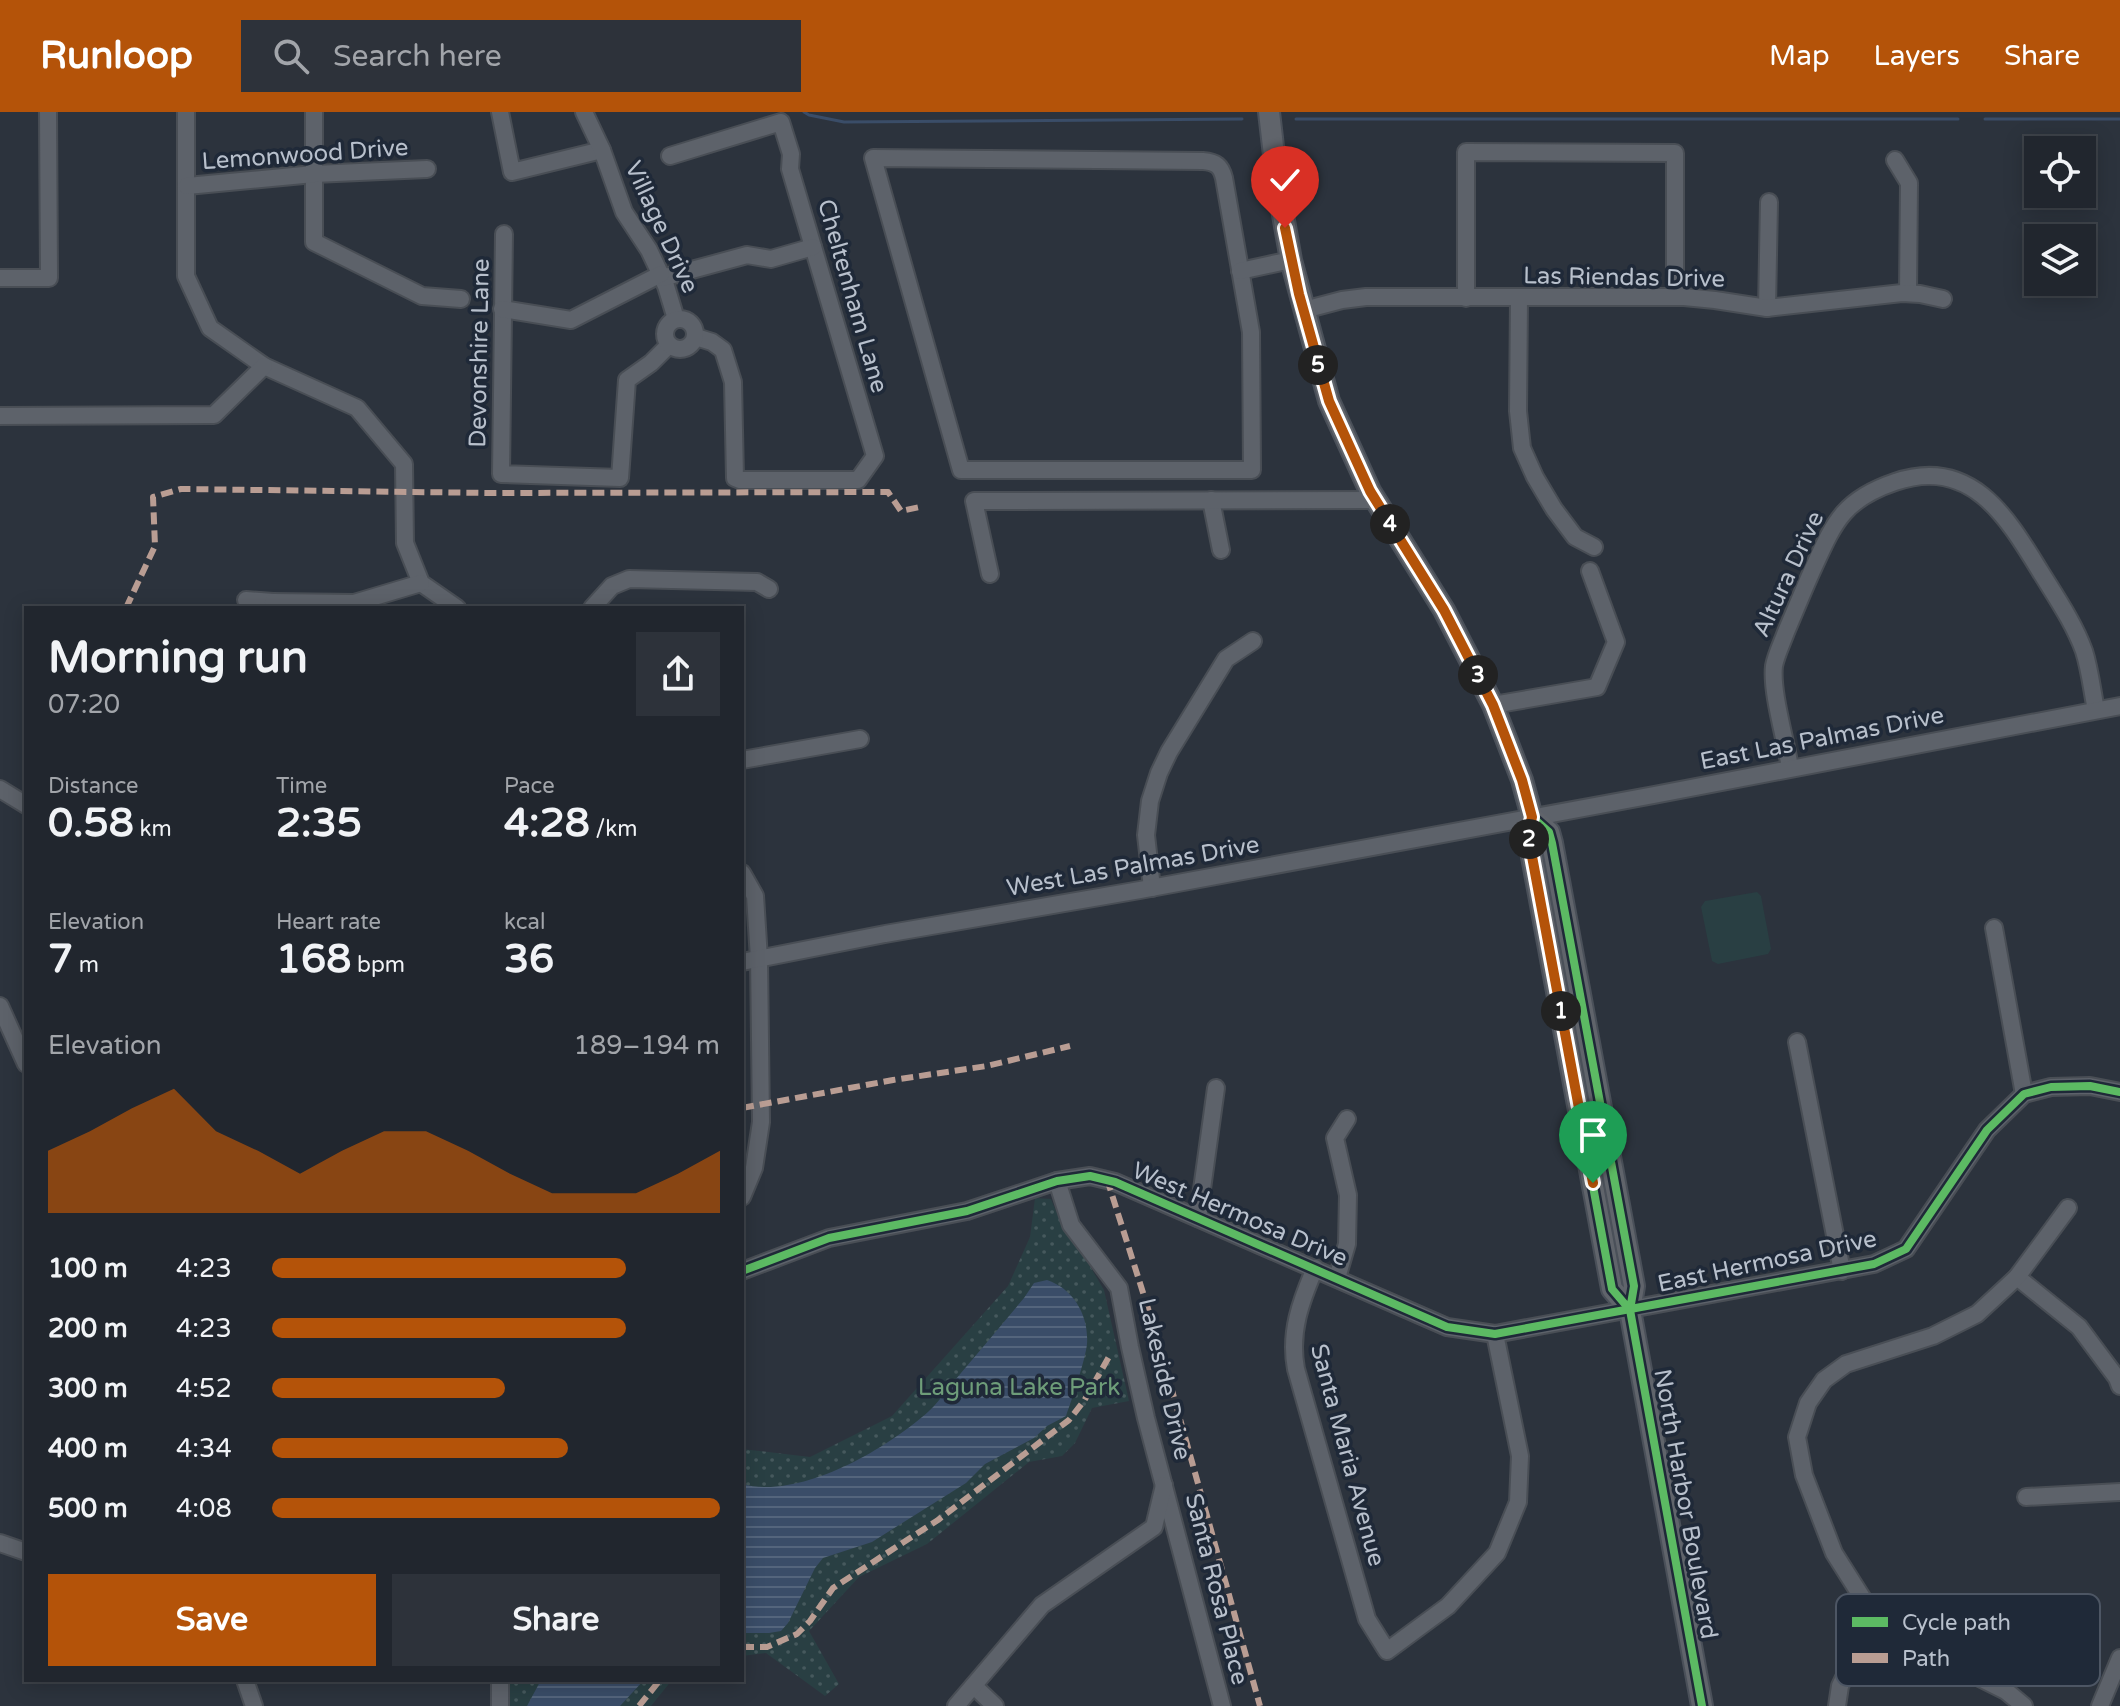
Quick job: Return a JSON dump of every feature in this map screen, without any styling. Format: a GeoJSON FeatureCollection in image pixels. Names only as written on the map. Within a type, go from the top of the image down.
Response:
{"type":"FeatureCollection","features":[{"type":"Feature","properties":{"kind":"main road"},"geometry":{"type":"LineString","coordinates":[[1269,112],[1277,181],[1291,260],[1304,310]]}},
{"type":"Feature","properties":{"kind":"main road","name":"North Harbor Boulevard"},"geometry":{"type":"LineString","coordinates":[[1304,310],[1329,401],[1376,500],[1444,610],[1476,671],[1493,705],[1522,780],[1532,817],[1528,835],[1612,1289],[1630,1310],[1702,1706]]}},
{"type":"Feature","properties":{"kind":"street"},"geometry":{"type":"LineString","coordinates":[[0,278],[49,278],[48,112]]}},
{"type":"Feature","properties":{"kind":"street"},"geometry":{"type":"LineString","coordinates":[[186,112],[186,276],[210,328],[264,366],[357,408],[404,464],[405,543],[421,583],[454,606]]}},
{"type":"Feature","properties":{"kind":"street"},"geometry":{"type":"LineString","coordinates":[[314,112],[314,242],[422,296],[461,299]]}},
{"type":"Feature","properties":{"kind":"street"},"geometry":{"type":"LineString","coordinates":[[500,112],[512,172],[602,150]]}},
{"type":"Feature","properties":{"kind":"street","name":"Village Drive"},"geometry":{"type":"LineString","coordinates":[[584,112],[602,150],[624,212],[649,250],[676,319]]}},
{"type":"Feature","properties":{"kind":"street","name":"Cheltenham Lane"},"geometry":{"type":"LineString","coordinates":[[670,156],[781,122],[791,154],[790,169],[875,456],[858,480],[735,478],[733,382],[722,348],[696,337]]}},
{"type":"Feature","properties":{"kind":"street"},"geometry":{"type":"LineString","coordinates":[[1466,298],[1466,152],[1675,153],[1675,297]]}},
{"type":"Feature","properties":{"kind":"street"},"geometry":{"type":"LineString","coordinates":[[873,158],[1213,161],[1220,167],[1224,178],[1240,271],[1251,332],[1252,470],[961,470],[873,158]]}},
{"type":"Feature","properties":{"kind":"street"},"geometry":{"type":"LineString","coordinates":[[1895,160],[1909,183],[1908,293]]}},
{"type":"Feature","properties":{"kind":"street","name":"Lemonwood Drive"},"geometry":{"type":"LineString","coordinates":[[187,186],[314,174],[427,169]]}},
{"type":"Feature","properties":{"kind":"street"},"geometry":{"type":"LineString","coordinates":[[1767,308],[1769,202]]}},
{"type":"Feature","properties":{"kind":"street","name":"Devonshire Lane"},"geometry":{"type":"LineString","coordinates":[[504,234],[501,474],[620,478],[627,380],[669,345]]}},
{"type":"Feature","properties":{"kind":"street"},"geometry":{"type":"LineString","coordinates":[[502,309],[571,320],[661,276],[747,255],[771,259],[813,247]]}},
{"type":"Feature","properties":{"kind":"street"},"geometry":{"type":"LineString","coordinates":[[1240,271],[1291,260]]}},
{"type":"Feature","properties":{"kind":"street","name":"Las Riendas Drive"},"geometry":{"type":"LineString","coordinates":[[1304,310],[1366,297],[1675,297],[1767,308],[1908,293],[1943,299]]}},
{"type":"Feature","properties":{"kind":"street"},"geometry":{"type":"LineString","coordinates":[[1519,298],[1518,411],[1522,448],[1554,509],[1575,537],[1594,547]]}},
{"type":"Feature","properties":{"kind":"street"},"geometry":{"type":"LineString","coordinates":[[676,319],[684,319],[695,329],[696,337],[685,349],[676,349],[669,345],[665,337],[666,328],[676,319]]}},
{"type":"Feature","properties":{"kind":"street"},"geometry":{"type":"LineString","coordinates":[[0,416],[214,415],[264,366]]}},
{"type":"Feature","properties":{"kind":"street","name":"Altura Drive"},"geometry":{"type":"LineString","coordinates":[[1790,768],[1776,694],[1774,669],[1777,654],[1832,527],[1844,511],[1870,493],[1908,478],[1936,477],[1961,483],[1984,495],[2004,516],[2057,598],[2078,637],[2088,666],[2096,710]]}},
{"type":"Feature","properties":{"kind":"street"},"geometry":{"type":"LineString","coordinates":[[1211,500],[1221,550]]}},
{"type":"Feature","properties":{"kind":"street"},"geometry":{"type":"LineString","coordinates":[[990,574],[974,501],[1376,500]]}},
{"type":"Feature","properties":{"kind":"street"},"geometry":{"type":"LineString","coordinates":[[1493,705],[1597,687],[1616,642],[1590,571]]}},
{"type":"Feature","properties":{"kind":"street"},"geometry":{"type":"LineString","coordinates":[[594,606],[612,586],[629,579],[757,582],[769,589]]}},
{"type":"Feature","properties":{"kind":"street"},"geometry":{"type":"LineString","coordinates":[[246,600],[274,605],[354,603],[421,583]]}},
{"type":"Feature","properties":{"kind":"street"},"geometry":{"type":"LineString","coordinates":[[1152,888],[1146,835],[1150,801],[1159,773],[1226,659],[1253,641]]}},
{"type":"Feature","properties":{"kind":"street","name":"East Las Palmas Drive"},"geometry":{"type":"LineString","coordinates":[[1532,817],[2120,706]]}},
{"type":"Feature","properties":{"kind":"street"},"geometry":{"type":"LineString","coordinates":[[744,760],[860,739]]}},
{"type":"Feature","properties":{"kind":"street"},"geometry":{"type":"LineString","coordinates":[[0,789],[24,804]]}},
{"type":"Feature","properties":{"kind":"street","name":"West Las Palmas Drive"},"geometry":{"type":"LineString","coordinates":[[744,962],[1532,817]]}},
{"type":"Feature","properties":{"kind":"street"},"geometry":{"type":"LineString","coordinates":[[744,877],[755,896],[761,1122],[754,1168],[744,1192]]}},
{"type":"Feature","properties":{"kind":"street"},"geometry":{"type":"LineString","coordinates":[[1994,928],[2024,1094],[2051,1087],[2090,1086],[2120,1092]]}},
{"type":"Feature","properties":{"kind":"street"},"geometry":{"type":"LineString","coordinates":[[0,1006],[24,1060]]}},
{"type":"Feature","properties":{"kind":"street"},"geometry":{"type":"LineString","coordinates":[[1797,1042],[1842,1271]]}},
{"type":"Feature","properties":{"kind":"street"},"geometry":{"type":"LineString","coordinates":[[1198,1218],[1216,1088]]}},
{"type":"Feature","properties":{"kind":"street","name":"East Hermosa Drive"},"geometry":{"type":"LineString","coordinates":[[1630,1310],[1874,1264],[1906,1249],[1987,1130],[2024,1094]]}},
{"type":"Feature","properties":{"kind":"street"},"geometry":{"type":"LineString","coordinates":[[1337,1278],[1347,1244],[1348,1195],[1335,1138],[1347,1119]]}},
{"type":"Feature","properties":{"kind":"street","name":"West Hermosa Drive"},"geometry":{"type":"LineString","coordinates":[[744,1270],[829,1238],[967,1211],[1057,1181],[1081,1177],[1107,1179],[1447,1327],[1495,1334],[1630,1310]]}},
{"type":"Feature","properties":{"kind":"street","name":"Lakeside Drive"},"geometry":{"type":"LineString","coordinates":[[956,1706],[1042,1605],[1154,1527],[1165,1484],[1130,1347],[1119,1288],[1071,1225],[1057,1181]]}},
{"type":"Feature","properties":{"kind":"street"},"geometry":{"type":"LineString","coordinates":[[1860,1594],[1834,1553],[1804,1475],[1797,1437],[1808,1403],[1824,1380],[1846,1364],[1933,1336],[1977,1314],[2017,1277],[2068,1208]]}},
{"type":"Feature","properties":{"kind":"street","name":"Santa Maria Avenue"},"geometry":{"type":"LineString","coordinates":[[1315,1268],[1298,1313],[1293,1338],[1294,1359],[1367,1619],[1387,1651],[1448,1606],[1497,1553],[1518,1502],[1520,1456],[1495,1334]]}},
{"type":"Feature","properties":{"kind":"street"},"geometry":{"type":"LineString","coordinates":[[2017,1277],[2079,1327],[2120,1386]]}},
{"type":"Feature","properties":{"kind":"street","name":"Santa Rosa Place"},"geometry":{"type":"LineString","coordinates":[[1165,1484],[1222,1706]]}},
{"type":"Feature","properties":{"kind":"street"},"geometry":{"type":"LineString","coordinates":[[2026,1497],[2120,1492]]}},
{"type":"Feature","properties":{"kind":"street"},"geometry":{"type":"LineString","coordinates":[[0,1543],[24,1551]]}},
{"type":"Feature","properties":{"kind":"street"},"geometry":{"type":"LineString","coordinates":[[2100,1706],[2120,1658]]}},
{"type":"Feature","properties":{"kind":"street"},"geometry":{"type":"LineString","coordinates":[[246,1682],[254,1706]]}},
{"type":"Feature","properties":{"kind":"street"},"geometry":{"type":"LineString","coordinates":[[500,1682],[500,1706]]}},
{"type":"Feature","properties":{"kind":"street"},"geometry":{"type":"LineString","coordinates":[[974,1686],[995,1706]]}},
{"type":"Feature","properties":{"kind":"street"},"geometry":{"type":"LineString","coordinates":[[1837,1706],[1840,1686]]}},
{"type":"Feature","properties":{"kind":"street"},"geometry":{"type":"LineString","coordinates":[[1996,1686],[2024,1706]]}},
{"type":"Feature","properties":{"kind":"green space"},"geometry":{"type":"Polygon","coordinates":[[[1757,892],[1761,896],[1771,949],[1768,954],[1718,964],[1712,961],[1701,907],[1705,901],[1757,892]]]}},
{"type":"Feature","properties":{"kind":"green space","name":"Laguna Lake Park"},"geometry":{"type":"Polygon","coordinates":[[[1035,1198],[1051,1199],[1063,1228],[1104,1290],[1129,1401],[1092,1408],[1075,1443],[1062,1456],[1029,1462],[927,1544],[859,1577],[809,1631],[839,1684],[825,1696],[766,1653],[744,1656],[744,1449],[810,1457],[892,1416],[1008,1286],[1030,1237],[1035,1198]]]}},
{"type":"Feature","properties":{"kind":"green space"},"geometry":{"type":"Polygon","coordinates":[[[509,1682],[670,1682],[651,1706],[507,1706],[509,1682]]]}},
{"type":"Feature","properties":{"kind":"water"},"geometry":{"type":"Polygon","coordinates":[[[1047,1280],[1065,1290],[1078,1305],[1085,1323],[1087,1344],[1084,1360],[1066,1416],[1047,1426],[1034,1438],[985,1464],[966,1483],[872,1542],[823,1558],[781,1631],[744,1633],[744,1484],[765,1487],[790,1485],[816,1478],[842,1468],[890,1441],[933,1407],[1034,1283],[1047,1280]]]}},
{"type":"Feature","properties":{"kind":"water"},"geometry":{"type":"Polygon","coordinates":[[[540,1682],[642,1682],[620,1706],[527,1706],[540,1682]]]}},
{"type":"Feature","properties":{"kind":"waterway"},"geometry":{"type":"LineString","coordinates":[[804,112],[844,122],[1242,119]]}},
{"type":"Feature","properties":{"kind":"waterway"},"geometry":{"type":"LineString","coordinates":[[1296,119],[1958,119]]}},
{"type":"Feature","properties":{"kind":"waterway"},"geometry":{"type":"LineString","coordinates":[[1985,119],[2120,119]]}},
{"type":"Feature","properties":{"kind":"marked path"},"geometry":{"type":"LineString","coordinates":[[127,606],[155,546],[153,497],[181,489],[492,493],[888,492],[901,511],[920,507]]}},
{"type":"Feature","properties":{"kind":"marked path"},"geometry":{"type":"LineString","coordinates":[[744,1108],[987,1066],[1070,1046]]}},
{"type":"Feature","properties":{"kind":"marked path"},"geometry":{"type":"LineString","coordinates":[[1107,1179],[1158,1340],[1260,1706]]}},
{"type":"Feature","properties":{"kind":"marked path"},"geometry":{"type":"LineString","coordinates":[[744,1647],[767,1647],[797,1634],[833,1588],[938,1520],[1069,1420],[1084,1401],[1110,1355]]}},
{"type":"Feature","properties":{"kind":"marked path"},"geometry":{"type":"LineString","coordinates":[[639,1706],[658,1682]]}},
{"type":"Feature","properties":{"kind":"cycle path"},"geometry":{"type":"LineString","coordinates":[[1630,1310],[1612,1289],[1528,835],[1532,817],[1549,832],[1552,843],[1634,1286],[1630,1310],[1702,1706]]}},
{"type":"Feature","properties":{"kind":"cycle path"},"geometry":{"type":"LineString","coordinates":[[744,1270],[829,1238],[967,1211],[1057,1181],[1090,1176],[1115,1182],[1447,1327],[1495,1334],[1874,1264],[1906,1249],[1987,1130],[2024,1094],[2051,1087],[2090,1086],[2120,1092]]}},
{"type":"Feature","properties":{"kind":"route"},"geometry":{"type":"LineString","coordinates":[[1285,228],[1299,294],[1329,401],[1370,491],[1444,610],[1493,705],[1522,780],[1532,817],[1528,835],[1593,1183]]}}]}
